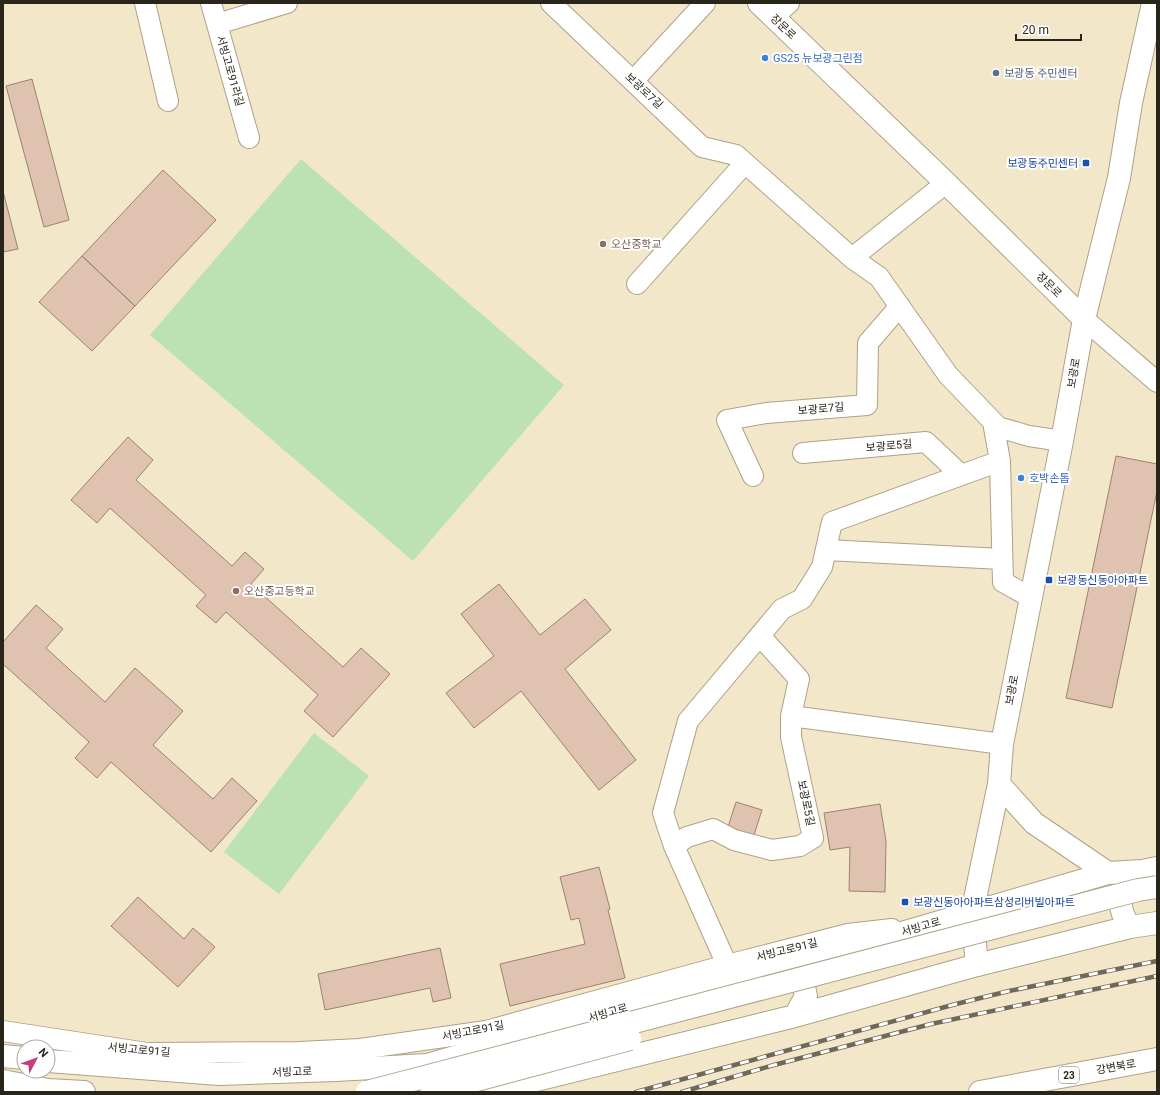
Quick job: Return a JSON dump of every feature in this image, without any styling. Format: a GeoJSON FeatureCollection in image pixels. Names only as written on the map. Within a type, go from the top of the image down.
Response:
{"type":"FeatureCollection","features":[{"type":"Feature","properties":{"kind":"main road","name":"보광로"},"geometry":{"type":"LineString","coordinates":[[977,966],[972,912],[999,784],[1002,744],[1062,441],[1084,319],[1119,178],[1131,103],[1154,3]]}},
{"type":"Feature","properties":{"kind":"main road","name":"장문로"},"geometry":{"type":"LineString","coordinates":[[773,8],[946,183],[1084,319]]}},
{"type":"Feature","properties":{"kind":"main road"},"geometry":{"type":"LineString","coordinates":[[999,784],[1034,823],[1108,873]]}},
{"type":"Feature","properties":{"kind":"main road"},"geometry":{"type":"LineString","coordinates":[[1130,927],[1122,912],[1121,900],[1125,886],[1132,878],[1149,869]]}},
{"type":"Feature","properties":{"kind":"main road","name":"서빙고로"},"geometry":{"type":"LineString","coordinates":[[56,1062],[219,1074],[427,1065],[695,988],[788,966],[1108,873],[1149,869]]}},
{"type":"Feature","properties":{"kind":"main road"},"geometry":{"type":"LineString","coordinates":[[367,1092],[1131,892],[1157,887]]}},
{"type":"Feature","properties":{"kind":"main road"},"geometry":{"type":"LineString","coordinates":[[432,1092],[868,975],[1157,901]]}},
{"type":"Feature","properties":{"kind":"main road"},"geometry":{"type":"LineString","coordinates":[[419,1092],[520,1084],[795,1016],[977,966],[1130,927],[1157,923]]}},
{"type":"Feature","properties":{"kind":"main road"},"geometry":{"type":"LineString","coordinates":[[788,966],[803,982],[806,996],[795,1016]]}},
{"type":"Feature","properties":{"kind":"main road"},"geometry":{"type":"LineString","coordinates":[[3,1056],[16,1057]]}},
{"type":"Feature","properties":{"kind":"main road","name":"강변북로"},"geometry":{"type":"LineString","coordinates":[[980,1092],[1157,1059]]}},
{"type":"Feature","properties":{"kind":"main road"},"geometry":{"type":"LineString","coordinates":[[3,1081],[48,1090],[84,1092]]}},
{"type":"Feature","properties":{"kind":"street"},"geometry":{"type":"LineString","coordinates":[[145,3],[168,101]]}},
{"type":"Feature","properties":{"kind":"street","name":"서빙고로91라길"},"geometry":{"type":"LineString","coordinates":[[211,3],[249,138]]}},
{"type":"Feature","properties":{"kind":"street"},"geometry":{"type":"LineString","coordinates":[[217,24],[287,3]]}},
{"type":"Feature","properties":{"kind":"street","name":"보광로7길"},"geometry":{"type":"LineString","coordinates":[[551,3],[702,147],[736,156],[852,258],[879,277],[948,375],[993,422],[998,426],[1029,436],[1062,441]]}},
{"type":"Feature","properties":{"kind":"street"},"geometry":{"type":"LineString","coordinates":[[633,81],[705,3]]}},
{"type":"Feature","properties":{"kind":"street"},"geometry":{"type":"LineString","coordinates":[[637,284],[745,164]]}},
{"type":"Feature","properties":{"kind":"street"},"geometry":{"type":"LineString","coordinates":[[852,258],[946,183]]}},
{"type":"Feature","properties":{"kind":"street","name":"보광로7길"},"geometry":{"type":"LineString","coordinates":[[753,476],[727,420],[766,413],[867,405],[868,343],[900,306]]}},
{"type":"Feature","properties":{"kind":"street","name":"장문로"},"geometry":{"type":"LineString","coordinates":[[1084,319],[1157,382]]}},
{"type":"Feature","properties":{"kind":"street"},"geometry":{"type":"LineString","coordinates":[[993,422],[1000,461],[1003,582],[1030,597]]}},
{"type":"Feature","properties":{"kind":"street","name":"보광로5길"},"geometry":{"type":"LineString","coordinates":[[803,453],[926,442],[961,475]]}},
{"type":"Feature","properties":{"kind":"street"},"geometry":{"type":"LineString","coordinates":[[727,965],[674,846],[663,813],[688,721],[782,609],[802,599],[822,567],[832,522],[1000,461]]}},
{"type":"Feature","properties":{"kind":"street"},"geometry":{"type":"LineString","coordinates":[[826,550],[1002,559]]}},
{"type":"Feature","properties":{"kind":"street","name":"보광로5길"},"geometry":{"type":"LineString","coordinates":[[674,846],[688,837],[713,829],[734,840],[772,850],[800,846],[813,838],[791,737],[791,716],[799,679],[760,636]]}},
{"type":"Feature","properties":{"kind":"street"},"geometry":{"type":"LineString","coordinates":[[791,716],[1002,744]]}},
{"type":"Feature","properties":{"kind":"street","name":"서빙고로91길"},"geometry":{"type":"LineString","coordinates":[[3,1031],[147,1053],[360,1050],[486,1031],[727,965],[848,934],[934,923]]}},
{"type":"Feature","properties":{"kind":"green space"},"geometry":{"type":"Polygon","coordinates":[[[301,159],[564,385],[413,561],[150,335],[301,159]]]}},
{"type":"Feature","properties":{"kind":"green space"},"geometry":{"type":"Polygon","coordinates":[[[314,733],[369,776],[279,894],[224,852],[314,733]]]}},
{"type":"Feature","properties":{"kind":"building"},"geometry":{"type":"Polygon","coordinates":[[[32,79],[69,220],[44,227],[6,86],[32,79]]]}},
{"type":"Feature","properties":{"kind":"building"},"geometry":{"type":"Polygon","coordinates":[[[163,170],[216,220],[135,306],[82,256],[163,170]]]}},
{"type":"Feature","properties":{"kind":"building"},"geometry":{"type":"Polygon","coordinates":[[[3,191],[18,249],[3,252],[3,191]]]}},
{"type":"Feature","properties":{"kind":"building"},"geometry":{"type":"Polygon","coordinates":[[[82,256],[135,306],[92,351],[39,302],[82,256]]]}},
{"type":"Feature","properties":{"kind":"building"},"geometry":{"type":"Polygon","coordinates":[[[128,437],[153,460],[136,480],[232,566],[245,552],[264,569],[251,584],[343,667],[361,648],[390,674],[333,737],[304,711],[318,695],[226,612],[216,623],[196,606],[206,595],[110,508],[97,523],[71,500],[128,437]]]}},
{"type":"Feature","properties":{"kind":"building"},"geometry":{"type":"Polygon","coordinates":[[[1116,456],[1157,464],[1157,491],[1112,708],[1066,698],[1116,456]]]}},
{"type":"Feature","properties":{"kind":"building"},"geometry":{"type":"Polygon","coordinates":[[[499,584],[540,635],[585,599],[611,630],[565,669],[636,760],[599,790],[521,691],[474,728],[446,693],[494,656],[461,614],[499,584]]]}},
{"type":"Feature","properties":{"kind":"building"},"geometry":{"type":"Polygon","coordinates":[[[36,605],[63,629],[46,648],[105,702],[135,668],[183,711],[153,745],[213,799],[232,778],[257,801],[211,852],[111,762],[97,778],[75,758],[89,742],[3,664],[3,642],[36,605]]]}},
{"type":"Feature","properties":{"kind":"building"},"geometry":{"type":"Polygon","coordinates":[[[736,802],[762,810],[753,838],[727,830],[736,802]]]}},
{"type":"Feature","properties":{"kind":"building"},"geometry":{"type":"Polygon","coordinates":[[[880,804],[886,841],[885,892],[849,891],[850,847],[830,850],[824,813],[880,804]]]}},
{"type":"Feature","properties":{"kind":"building"},"geometry":{"type":"Polygon","coordinates":[[[599,867],[625,978],[510,1006],[500,964],[585,944],[579,918],[571,920],[560,877],[599,867]]]}},
{"type":"Feature","properties":{"kind":"building"},"geometry":{"type":"Polygon","coordinates":[[[138,897],[184,939],[193,928],[215,947],[178,987],[111,926],[138,897]]]}},
{"type":"Feature","properties":{"kind":"building"},"geometry":{"type":"Polygon","coordinates":[[[440,948],[451,998],[433,1002],[430,988],[325,1010],[318,974],[440,948]]]}},
{"type":"Feature","properties":{"kind":"railway"},"geometry":{"type":"LineString","coordinates":[[636,1092],[956,1004],[1009,991],[1157,961]]}},
{"type":"Feature","properties":{"kind":"railway"},"geometry":{"type":"LineString","coordinates":[[682,1092],[774,1065],[931,1024],[1157,976]]}},
{"type":"Feature","properties":{"kind":"place","name":"GS25 뉴보광그린점"},"geometry":{"type":"Point","coordinates":[765,58]}},
{"type":"Feature","properties":{"kind":"place","name":"보광동 주민센터"},"geometry":{"type":"Point","coordinates":[996,73]}},
{"type":"Feature","properties":{"kind":"place","name":"보광동주민센터"},"geometry":{"type":"Point","coordinates":[1086,163]}},
{"type":"Feature","properties":{"kind":"place","name":"오산중학교"},"geometry":{"type":"Point","coordinates":[603,244]}},
{"type":"Feature","properties":{"kind":"place","name":"호박손톱"},"geometry":{"type":"Point","coordinates":[1021,478]}},
{"type":"Feature","properties":{"kind":"place","name":"보광동신동아아파트"},"geometry":{"type":"Point","coordinates":[1049,580]}},
{"type":"Feature","properties":{"kind":"place","name":"오산중고등학교"},"geometry":{"type":"Point","coordinates":[236,591]}},
{"type":"Feature","properties":{"kind":"place","name":"보광신동아아파트삼성리버빌아파트"},"geometry":{"type":"Point","coordinates":[905,902]}}]}
